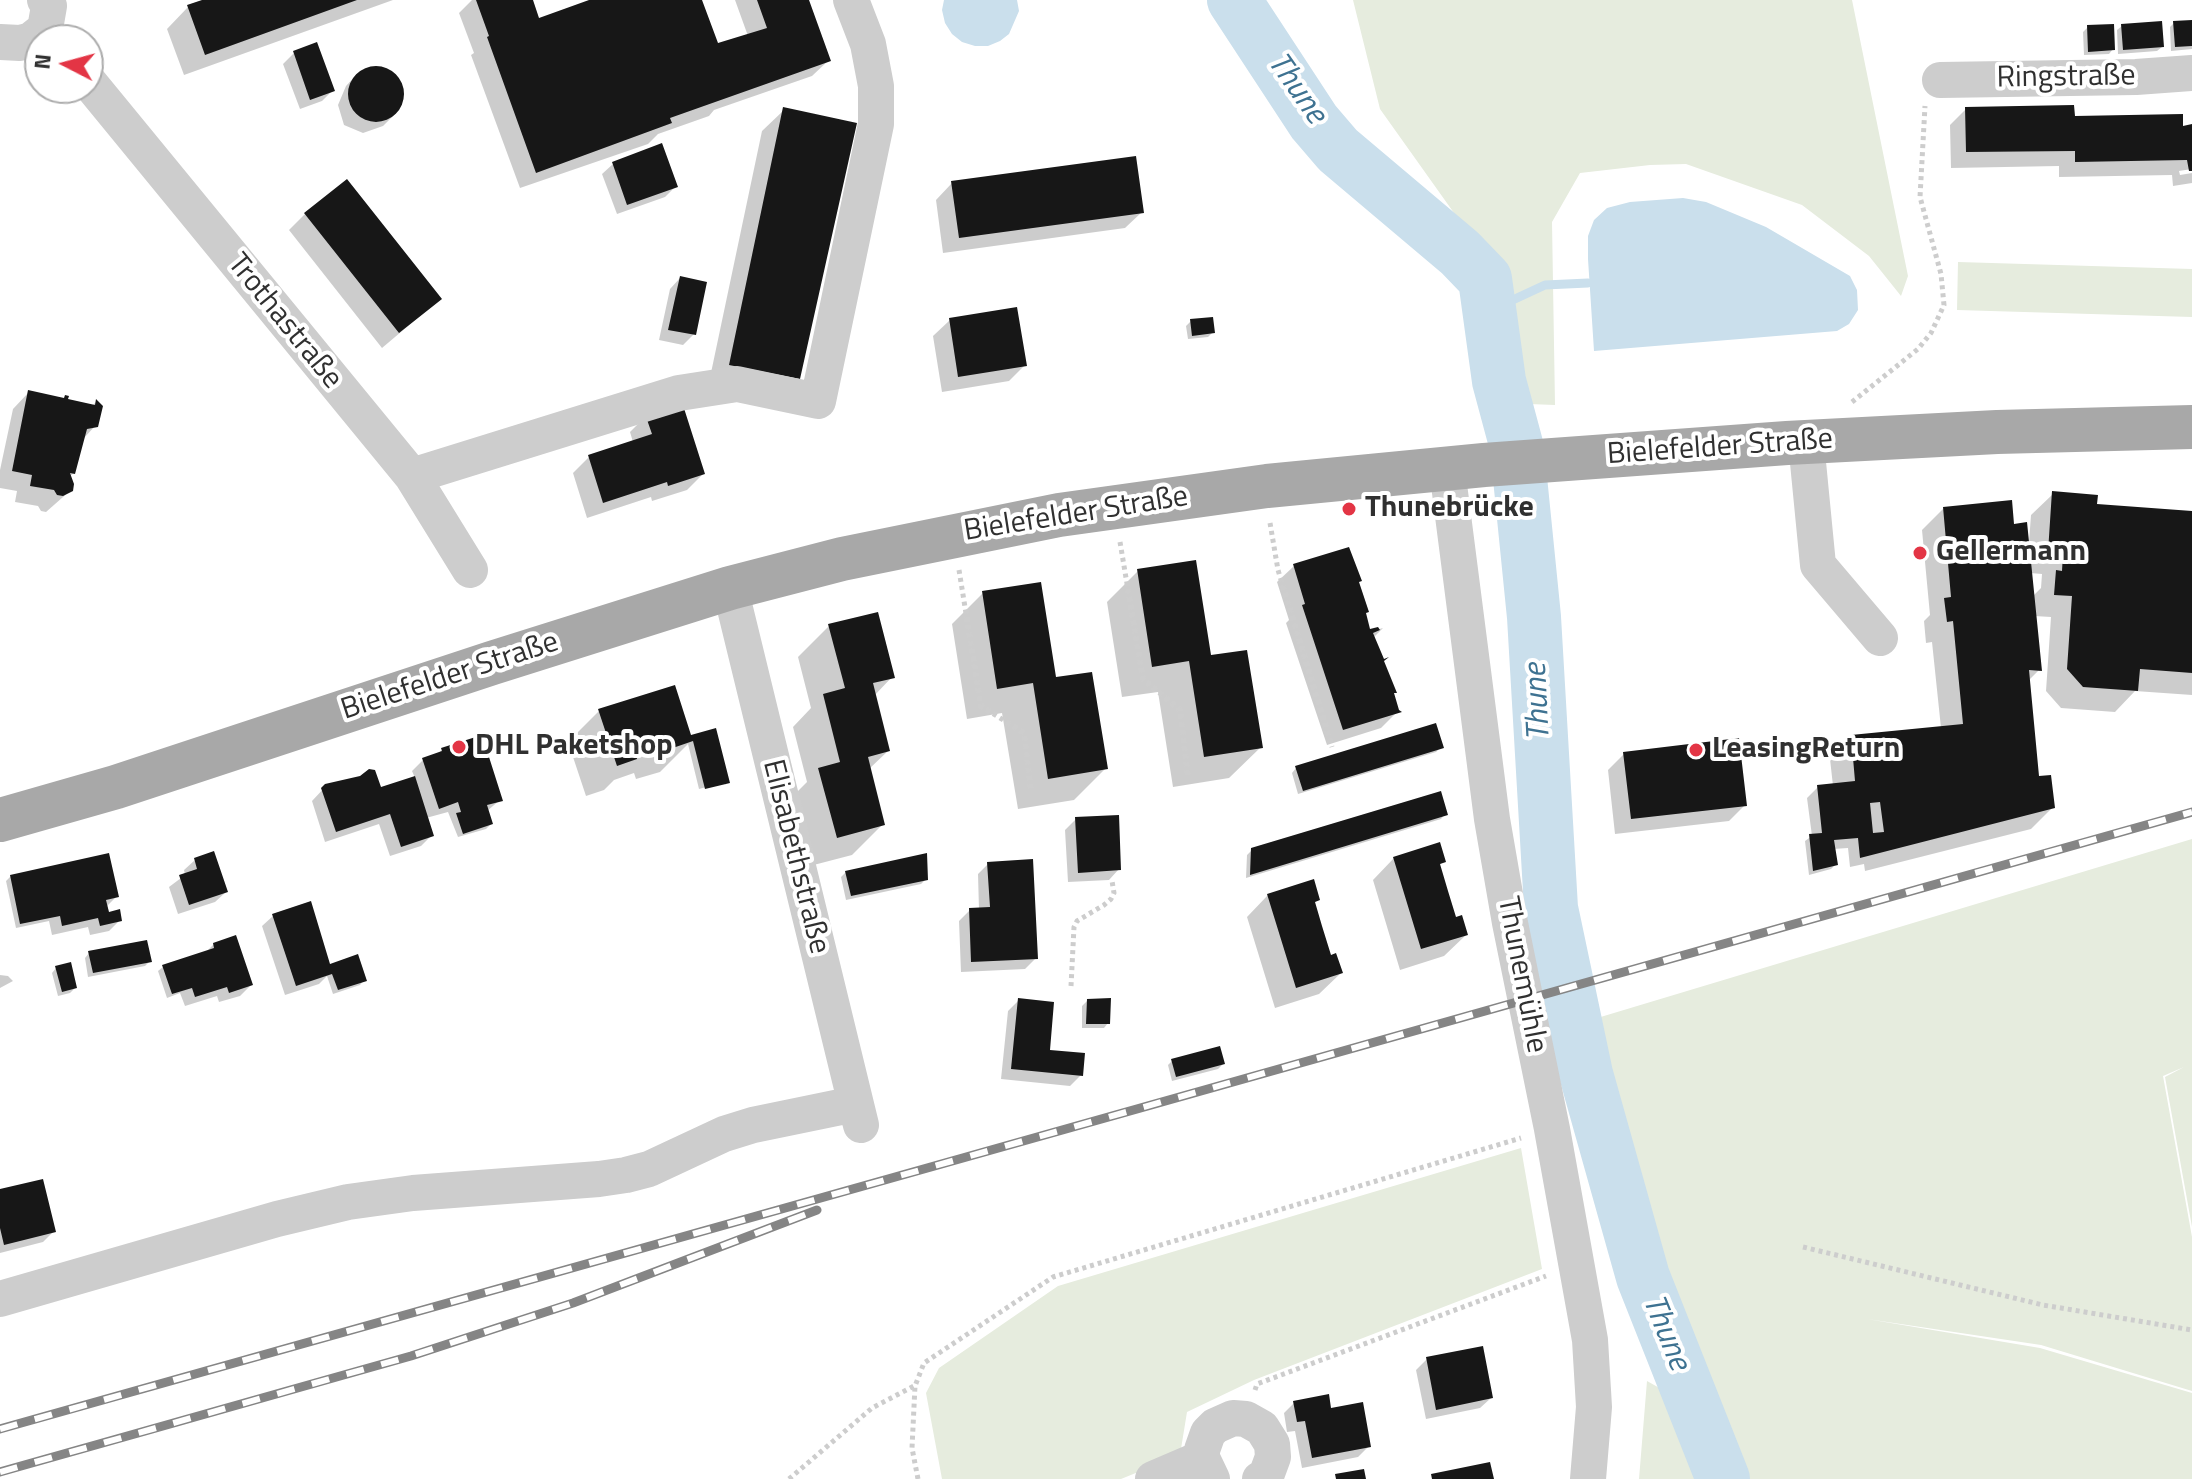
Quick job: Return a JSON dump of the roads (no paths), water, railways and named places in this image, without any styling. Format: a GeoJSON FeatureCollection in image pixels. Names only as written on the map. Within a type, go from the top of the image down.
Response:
{"type":"FeatureCollection","features":[{"type":"Feature","properties":{"kind":"main road","name":"Bielefelder Straße"},"geometry":{"type":"LineString","coordinates":[[0,820],[116,787],[730,588],[842,559],[1059,515],[1267,486],[1466,467],[1806,442],[1997,432],[2192,427]]}},
{"type":"Feature","properties":{"kind":"street"},"geometry":{"type":"LineString","coordinates":[[412,476],[679,393],[737,384],[818,401],[876,124],[876,86],[868,44],[851,0]]}},
{"type":"Feature","properties":{"kind":"street"},"geometry":{"type":"LineString","coordinates":[[0,42],[31,40],[54,15]]}},
{"type":"Feature","properties":{"kind":"street","name":"Ringstraße"},"geometry":{"type":"LineString","coordinates":[[1940,80],[2136,77],[2192,73]]}},
{"type":"Feature","properties":{"kind":"street","name":"Trothastraße"},"geometry":{"type":"LineString","coordinates":[[104,101],[412,476],[470,570]]}},
{"type":"Feature","properties":{"kind":"street"},"geometry":{"type":"LineString","coordinates":[[1806,442],[1818,565],[1880,638]]}},
{"type":"Feature","properties":{"kind":"street","name":"Thunemühle"},"geometry":{"type":"LineString","coordinates":[[1466,467],[1492,819],[1590,1340],[1594,1407],[1588,1479]]}},
{"type":"Feature","properties":{"kind":"street","name":"Elisabethstraße"},"geometry":{"type":"LineString","coordinates":[[0,1299],[348,1202],[413,1193],[626,1175],[649,1169],[738,1129],[858,1115],[730,588]]}},
{"type":"Feature","properties":{"kind":"street"},"geometry":{"type":"LineString","coordinates":[[1153,1479],[1207,1469],[1202,1450],[1208,1433],[1215,1426],[1233,1418],[1246,1419],[1262,1428],[1272,1444],[1273,1457],[1266,1476],[1260,1479]]}},
{"type":"Feature","properties":{"kind":"water"},"geometry":{"type":"Polygon","coordinates":[[[944,0],[1017,0],[1019,11],[1009,34],[988,46],[975,46],[962,42],[952,34],[945,23],[942,10],[944,0]]]}},
{"type":"Feature","properties":{"kind":"water"},"geometry":{"type":"Polygon","coordinates":[[[1683,198],[1706,202],[1766,227],[1850,276],[1857,290],[1858,310],[1849,324],[1837,331],[1594,351],[1588,236],[1594,220],[1607,208],[1630,202],[1683,198]]]}},
{"type":"Feature","properties":{"kind":"waterway","name":"Thune"},"geometry":{"type":"LineString","coordinates":[[1234,0],[1314,122],[1338,150],[1460,253],[1485,279],[1499,381],[1517,448],[1534,617],[1551,908],[1586,1074],[1643,1277],[1723,1479]]}},
{"type":"Feature","properties":{"kind":"waterway"},"geometry":{"type":"LineString","coordinates":[[1489,311],[1545,285],[1588,283]]}},
{"type":"Feature","properties":{"kind":"railway"},"geometry":{"type":"LineString","coordinates":[[0,1429],[2192,812]]}},
{"type":"Feature","properties":{"kind":"railway"},"geometry":{"type":"LineString","coordinates":[[0,1472],[411,1356],[573,1303],[817,1210]]}},
{"type":"Feature","properties":{"kind":"place","name":"Thunebrücke"},"geometry":{"type":"Point","coordinates":[1349,509]}},
{"type":"Feature","properties":{"kind":"place","name":"Gellermann"},"geometry":{"type":"Point","coordinates":[1920,553]}},
{"type":"Feature","properties":{"kind":"place","name":"DHL Paketshop"},"geometry":{"type":"Point","coordinates":[459,747]}},
{"type":"Feature","properties":{"kind":"place","name":"LeasingReturn"},"geometry":{"type":"Point","coordinates":[1696,750]}}]}
